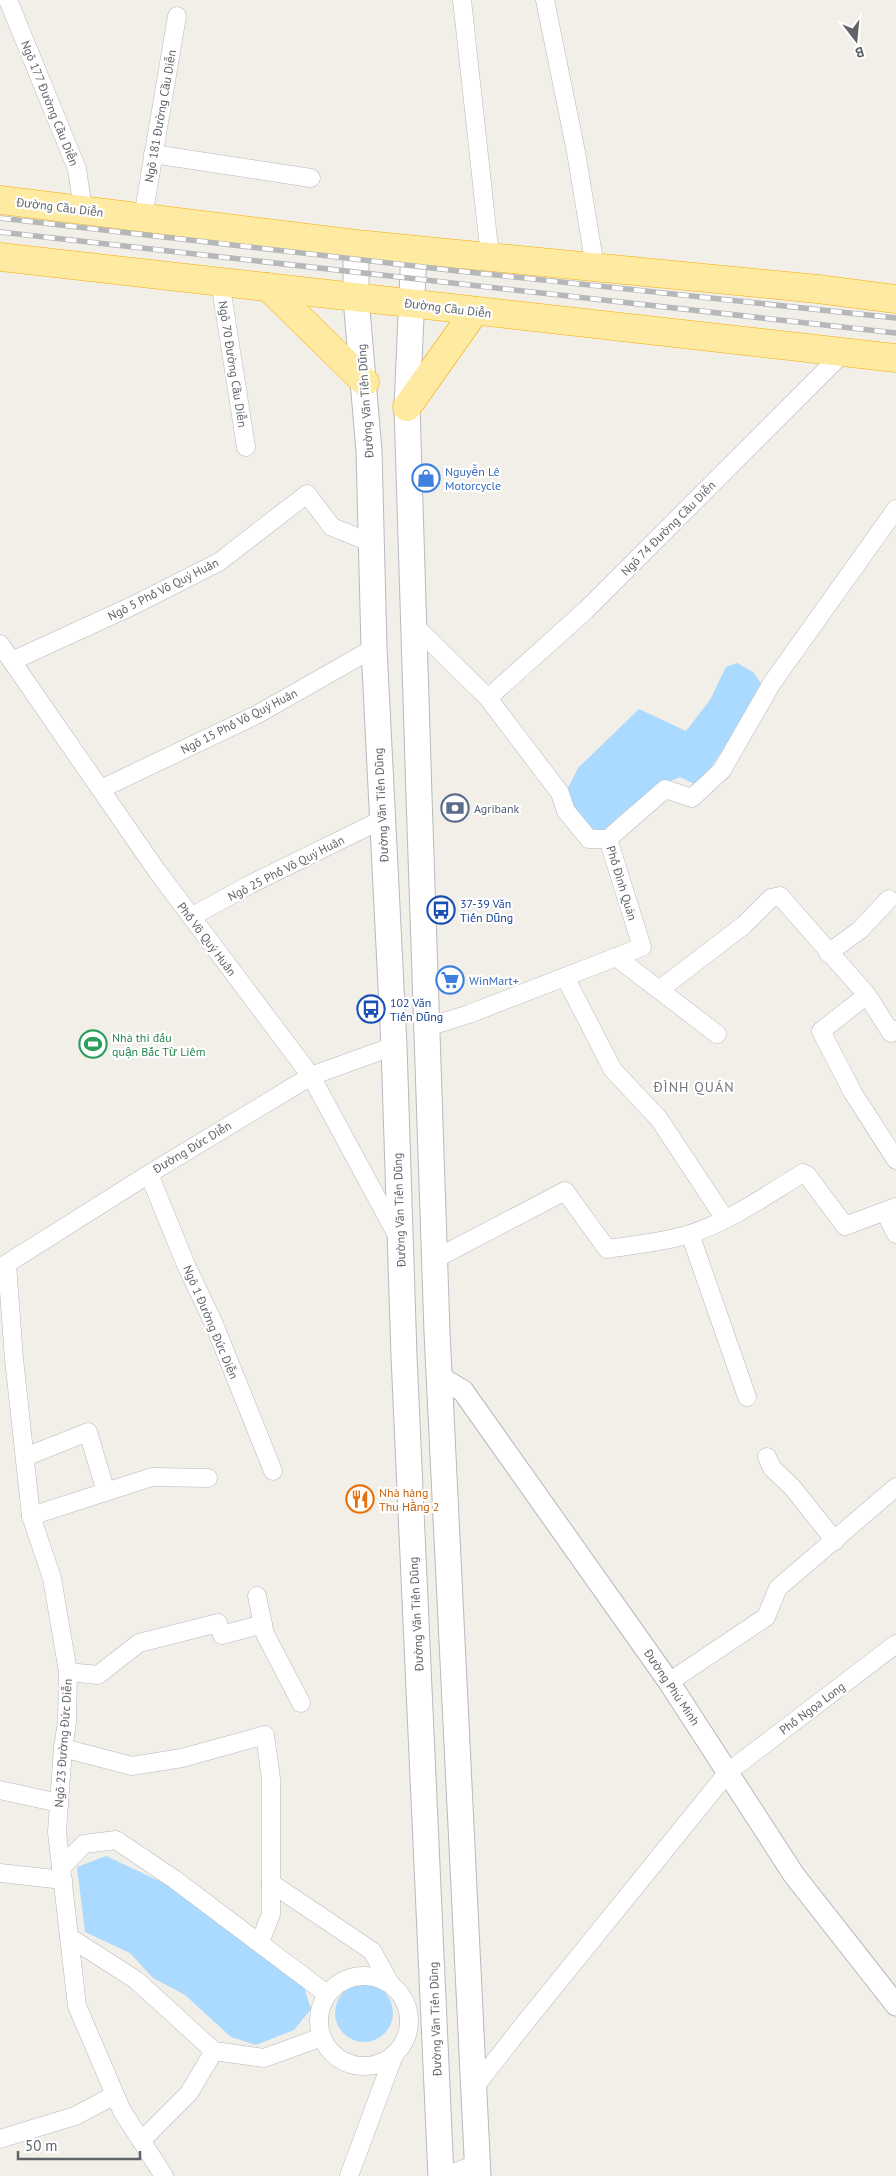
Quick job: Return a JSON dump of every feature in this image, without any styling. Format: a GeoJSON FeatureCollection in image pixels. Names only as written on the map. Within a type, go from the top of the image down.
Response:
{"type":"FeatureCollection","features":[{"type":"Feature","properties":{"kind":"highway","name":"Đường Cầu Diễn"},"geometry":{"type":"LineString","coordinates":[[0,200],[356,244],[809,288],[896,299]]}},
{"type":"Feature","properties":{"kind":"highway","name":"Đường Cầu Diễn"},"geometry":{"type":"LineString","coordinates":[[0,257],[896,358]]}},
{"type":"Feature","properties":{"kind":"highway"},"geometry":{"type":"LineString","coordinates":[[268,287],[365,382]]}},
{"type":"Feature","properties":{"kind":"highway"},"geometry":{"type":"LineString","coordinates":[[407,407],[474,311]]}},
{"type":"Feature","properties":{"kind":"main road","name":"Đường Văn Tiến Dũng"},"geometry":{"type":"LineString","coordinates":[[356,244],[356,298],[365,382],[369,450],[381,820],[394,1046],[404,1356],[442,2176]]}},
{"type":"Feature","properties":{"kind":"main road"},"geometry":{"type":"LineString","coordinates":[[414,249],[407,407],[413,624],[435,1260],[478,2170]]}},
{"type":"Feature","properties":{"kind":"street","name":"Ngõ 177 Đường Cầu Diễn"},"geometry":{"type":"LineString","coordinates":[[8,0],[77,169],[83,209]]}},
{"type":"Feature","properties":{"kind":"street"},"geometry":{"type":"LineString","coordinates":[[462,0],[490,257]]}},
{"type":"Feature","properties":{"kind":"street"},"geometry":{"type":"LineString","coordinates":[[545,0],[576,152],[595,267]]}},
{"type":"Feature","properties":{"kind":"street","name":"Ngõ 181 Đường Cầu Diễn"},"geometry":{"type":"LineString","coordinates":[[143,217],[177,16]]}},
{"type":"Feature","properties":{"kind":"street"},"geometry":{"type":"LineString","coordinates":[[153,154],[311,178]]}},
{"type":"Feature","properties":{"kind":"street","name":"Ngõ 70 Đường Cầu Diễn"},"geometry":{"type":"LineString","coordinates":[[220,282],[246,447]]}},
{"type":"Feature","properties":{"kind":"street","name":"Ngõ 74 Đường Cầu Diễn"},"geometry":{"type":"LineString","coordinates":[[488,698],[586,610],[843,353]]}},
{"type":"Feature","properties":{"kind":"street","name":"Ngõ 5 Phố Võ Quý Huân"},"geometry":{"type":"LineString","coordinates":[[12,661],[132,606],[219,562],[307,494],[332,527],[372,543]]}},
{"type":"Feature","properties":{"kind":"street","name":"Phố Đình Quán"},"geometry":{"type":"LineString","coordinates":[[428,1027],[469,1014],[642,947],[608,839],[665,789],[692,798],[722,770],[772,683],[890,532],[896,509]]}},
{"type":"Feature","properties":{"kind":"street"},"geometry":{"type":"LineString","coordinates":[[413,624],[488,698],[560,793],[566,811],[589,839],[608,839]]}},
{"type":"Feature","properties":{"kind":"street","name":"Phố Võ Quý Huân"},"geometry":{"type":"LineString","coordinates":[[0,644],[191,917],[310,1076],[401,1242]]}},
{"type":"Feature","properties":{"kind":"street","name":"Ngõ 15 Phố Võ Quý Huân"},"geometry":{"type":"LineString","coordinates":[[101,789],[258,714],[374,648]]}},
{"type":"Feature","properties":{"kind":"street","name":"Ngõ 25 Phố Võ Quý Huân"},"geometry":{"type":"LineString","coordinates":[[191,917],[249,885],[381,820]]}},
{"type":"Feature","properties":{"kind":"street"},"geometry":{"type":"LineString","coordinates":[[660,990],[744,925],[771,898],[780,896],[828,953],[867,995],[891,1033],[896,1030]]}},
{"type":"Feature","properties":{"kind":"street"},"geometry":{"type":"LineString","coordinates":[[828,953],[860,930],[889,899]]}},
{"type":"Feature","properties":{"kind":"street"},"geometry":{"type":"LineString","coordinates":[[616,957],[717,1034]]}},
{"type":"Feature","properties":{"kind":"street"},"geometry":{"type":"LineString","coordinates":[[565,976],[613,1070],[659,1119],[725,1219]]}},
{"type":"Feature","properties":{"kind":"street"},"geometry":{"type":"LineString","coordinates":[[867,995],[821,1031],[853,1093],[896,1160]]}},
{"type":"Feature","properties":{"kind":"street","name":"Đường Đức Diễn"},"geometry":{"type":"LineString","coordinates":[[3,1266],[310,1076],[394,1046]]}},
{"type":"Feature","properties":{"kind":"street","name":"Ngõ 1 Đường Đức Diễn"},"geometry":{"type":"LineString","coordinates":[[149,1174],[186,1265],[214,1324],[273,1471]]}},
{"type":"Feature","properties":{"kind":"street"},"geometry":{"type":"LineString","coordinates":[[435,1260],[564,1191],[607,1249],[690,1234],[725,1219],[803,1174],[807,1176],[843,1226],[847,1227],[891,1209],[896,1234]]}},
{"type":"Feature","properties":{"kind":"street"},"geometry":{"type":"LineString","coordinates":[[690,1234],[747,1397]]}},
{"type":"Feature","properties":{"kind":"street","name":"Ngõ 23 Đường Đức Diễn"},"geometry":{"type":"LineString","coordinates":[[3,1266],[31,1516],[52,1578],[68,1672],[67,1722],[63,1748],[57,1832],[77,2006],[122,2111],[164,2176]]}},
{"type":"Feature","properties":{"kind":"street","name":"Đường Phú Minh"},"geometry":{"type":"LineString","coordinates":[[440,1377],[463,1391],[669,1682],[794,1875],[896,2005]]}},
{"type":"Feature","properties":{"kind":"street"},"geometry":{"type":"LineString","coordinates":[[25,1457],[88,1432],[106,1492]]}},
{"type":"Feature","properties":{"kind":"street"},"geometry":{"type":"LineString","coordinates":[[767,1457],[772,1468],[792,1487],[835,1541]]}},
{"type":"Feature","properties":{"kind":"street"},"geometry":{"type":"LineString","coordinates":[[31,1516],[152,1477],[208,1478]]}},
{"type":"Feature","properties":{"kind":"street"},"geometry":{"type":"LineString","coordinates":[[669,1682],[766,1617],[778,1588],[896,1487]]}},
{"type":"Feature","properties":{"kind":"street"},"geometry":{"type":"LineString","coordinates":[[256,1596],[265,1634],[301,1703]]}},
{"type":"Feature","properties":{"kind":"street"},"geometry":{"type":"LineString","coordinates":[[68,1672],[98,1675],[139,1643],[183,1632],[218,1624],[222,1635],[263,1624]]}},
{"type":"Feature","properties":{"kind":"street","name":"Phố Ngọa Long"},"geometry":{"type":"LineString","coordinates":[[474,2088],[520,2028],[728,1772],[896,1644]]}},
{"type":"Feature","properties":{"kind":"street"},"geometry":{"type":"LineString","coordinates":[[63,1748],[132,1766],[182,1758],[265,1735],[270,1779],[271,1914],[260,1942]]}},
{"type":"Feature","properties":{"kind":"street"},"geometry":{"type":"LineString","coordinates":[[0,1790],[59,1802]]}},
{"type":"Feature","properties":{"kind":"street"},"geometry":{"type":"LineString","coordinates":[[0,1873],[62,1874],[84,1844],[116,1840],[174,1879],[327,1994]]}},
{"type":"Feature","properties":{"kind":"street"},"geometry":{"type":"LineString","coordinates":[[271,1883],[316,1911],[372,1951],[390,1983],[402,1995],[409,2011],[409,2028],[404,2043],[394,2056],[348,2176]]}},
{"type":"Feature","properties":{"kind":"street"},"geometry":{"type":"LineString","coordinates":[[69,1937],[136,1980],[214,2050],[264,2058],[322,2037]]}},
{"type":"Feature","properties":{"kind":"street"},"geometry":{"type":"LineString","coordinates":[[390,1983],[374,1976],[356,1976],[340,1982],[327,1994],[321,2008],[319,2023],[322,2037],[334,2055],[353,2065],[374,2065],[394,2056]]}},
{"type":"Feature","properties":{"kind":"street"},"geometry":{"type":"LineString","coordinates":[[409,2028],[436,2046]]}},
{"type":"Feature","properties":{"kind":"street"},"geometry":{"type":"LineString","coordinates":[[141,2141],[189,2093],[214,2050]]}},
{"type":"Feature","properties":{"kind":"street"},"geometry":{"type":"LineString","coordinates":[[0,2139],[76,2116],[115,2095]]}},
{"type":"Feature","properties":{"kind":"street"},"geometry":{"type":"LineString","coordinates":[[442,2176],[478,2170]]}},
{"type":"Feature","properties":{"kind":"water"},"geometry":{"type":"Polygon","coordinates":[[[737,663],[753,672],[765,689],[702,780],[694,784],[680,777],[639,800],[604,830],[590,829],[565,794],[578,768],[639,709],[686,731],[710,700],[726,667],[737,663]]]}},
{"type":"Feature","properties":{"kind":"water"},"geometry":{"type":"Polygon","coordinates":[[[106,1856],[172,1887],[304,1987],[311,2009],[294,2030],[256,2045],[231,2037],[185,1995],[153,1978],[130,1953],[85,1932],[77,1867],[106,1856]]]}},
{"type":"Feature","properties":{"kind":"water"},"geometry":{"type":"Polygon","coordinates":[[[364,1984],[380,1989],[388,1997],[393,2013],[388,2029],[380,2037],[364,2042],[348,2037],[340,2029],[335,2013],[340,1997],[348,1989],[364,1984]]]}},
{"type":"Feature","properties":{"kind":"railway"},"geometry":{"type":"LineString","coordinates":[[0,218],[449,270],[896,318]]}},
{"type":"Feature","properties":{"kind":"railway"},"geometry":{"type":"LineString","coordinates":[[0,232],[896,333]]}},
{"type":"Feature","properties":{"kind":"place","name":"Nguyễn Lê Motorcycle"},"geometry":{"type":"Point","coordinates":[426,478]}},
{"type":"Feature","properties":{"kind":"place","name":"Agribank"},"geometry":{"type":"Point","coordinates":[455,808]}},
{"type":"Feature","properties":{"kind":"place","name":"37-39 Văn Tiến Dũng"},"geometry":{"type":"Point","coordinates":[441,910]}},
{"type":"Feature","properties":{"kind":"place","name":"WinMart+"},"geometry":{"type":"Point","coordinates":[450,980]}},
{"type":"Feature","properties":{"kind":"place","name":"102 Văn Tiến Dũng"},"geometry":{"type":"Point","coordinates":[371,1009]}},
{"type":"Feature","properties":{"kind":"place","name":"Nhà thi đấu quận Bắc Từ Liêm"},"geometry":{"type":"Point","coordinates":[93,1044]}},
{"type":"Feature","properties":{"kind":"place","name":"Nhà hàng Thu Hằng 2"},"geometry":{"type":"Point","coordinates":[360,1499]}},
{"type":"Feature","properties":{"kind":"district","name":"ĐÌNH QUÁN"},"geometry":{"type":"Point","coordinates":[694,1087]}}]}
